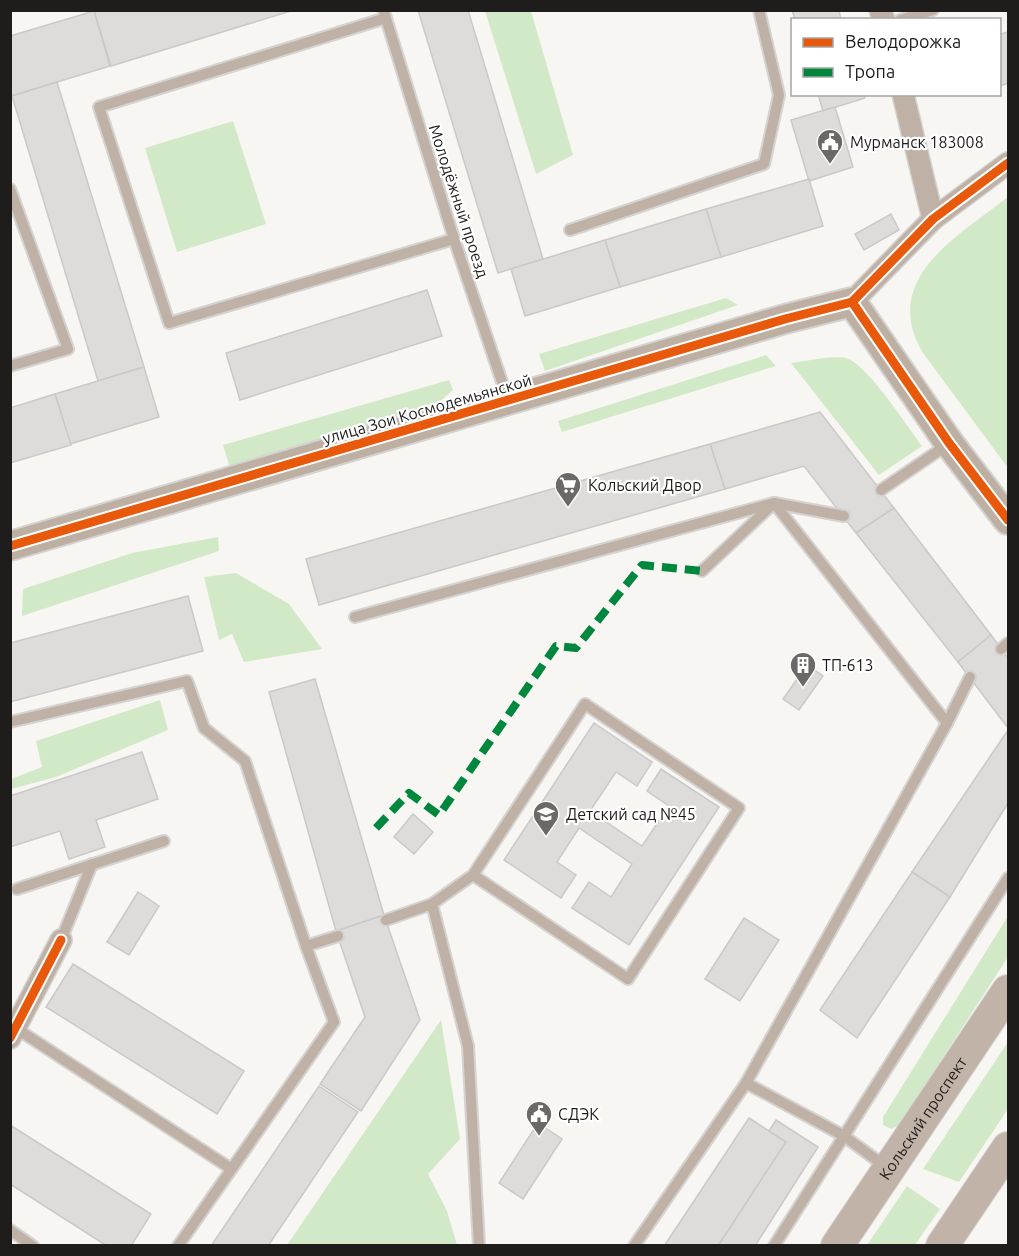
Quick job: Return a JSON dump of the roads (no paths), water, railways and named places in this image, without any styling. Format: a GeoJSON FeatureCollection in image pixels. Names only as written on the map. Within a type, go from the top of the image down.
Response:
{"type":"FeatureCollection","features":[{"type":"Feature","properties":{"kind":"main road","name":"Кольский проспект"},"geometry":{"type":"LineString","coordinates":[[837,1245],[1008,991]]}},
{"type":"Feature","properties":{"kind":"main road"},"geometry":{"type":"LineString","coordinates":[[942,1245],[1008,1148]]}},
{"type":"Feature","properties":{"kind":"street"},"geometry":{"type":"LineString","coordinates":[[903,96],[933,219]]}},
{"type":"Feature","properties":{"kind":"street"},"geometry":{"type":"LineString","coordinates":[[1008,164],[933,219],[852,302],[949,443],[1008,520]]}},
{"type":"Feature","properties":{"kind":"street","name":"улица Зои Космодемьянской"},"geometry":{"type":"LineString","coordinates":[[10,546],[785,319],[852,302]]}},
{"type":"Feature","properties":{"kind":"street"},"geometry":{"type":"LineString","coordinates":[[14,1034],[62,940]]}},
{"type":"Feature","properties":{"kind":"lane"},"geometry":{"type":"LineString","coordinates":[[570,230],[764,164],[779,95],[759,10]]}},
{"type":"Feature","properties":{"kind":"lane"},"geometry":{"type":"LineString","coordinates":[[907,18],[933,10]]}},
{"type":"Feature","properties":{"kind":"lane"},"geometry":{"type":"LineString","coordinates":[[385,14],[99,107],[169,323],[454,239]]}},
{"type":"Feature","properties":{"kind":"lane","name":"Молодёжный проезд"},"geometry":{"type":"LineString","coordinates":[[385,14],[454,239],[508,400]]}},
{"type":"Feature","properties":{"kind":"lane"},"geometry":{"type":"LineString","coordinates":[[10,189],[13,203],[68,349],[10,366]]}},
{"type":"Feature","properties":{"kind":"lane"},"geometry":{"type":"LineString","coordinates":[[881,490],[949,443]]}},
{"type":"Feature","properties":{"kind":"lane"},"geometry":{"type":"LineString","coordinates":[[702,571],[774,503]]}},
{"type":"Feature","properties":{"kind":"lane"},"geometry":{"type":"LineString","coordinates":[[774,503],[947,723]]}},
{"type":"Feature","properties":{"kind":"lane"},"geometry":{"type":"LineString","coordinates":[[355,617],[774,503],[844,516]]}},
{"type":"Feature","properties":{"kind":"lane"},"geometry":{"type":"LineString","coordinates":[[634,1245],[746,1083],[947,723],[970,677]]}},
{"type":"Feature","properties":{"kind":"lane"},"geometry":{"type":"LineString","coordinates":[[10,722],[187,681],[204,728],[245,761],[306,946],[334,1022],[178,1245]]}},
{"type":"Feature","properties":{"kind":"lane"},"geometry":{"type":"LineString","coordinates":[[386,920],[432,904],[473,875],[585,704],[739,808],[628,979],[473,875]]}},
{"type":"Feature","properties":{"kind":"lane"},"geometry":{"type":"LineString","coordinates":[[17,889],[164,841]]}},
{"type":"Feature","properties":{"kind":"lane"},"geometry":{"type":"LineString","coordinates":[[62,940],[92,864]]}},
{"type":"Feature","properties":{"kind":"lane"},"geometry":{"type":"LineString","coordinates":[[774,1245],[1008,878]]}},
{"type":"Feature","properties":{"kind":"lane"},"geometry":{"type":"LineString","coordinates":[[432,904],[468,1046],[479,1245]]}},
{"type":"Feature","properties":{"kind":"lane"},"geometry":{"type":"LineString","coordinates":[[306,946],[338,936]]}},
{"type":"Feature","properties":{"kind":"lane"},"geometry":{"type":"LineString","coordinates":[[14,1034],[230,1168]]}},
{"type":"Feature","properties":{"kind":"lane"},"geometry":{"type":"LineString","coordinates":[[746,1083],[844,1136],[889,1168]]}},
{"type":"Feature","properties":{"kind":"lane"},"geometry":{"type":"LineString","coordinates":[[10,1230],[33,1245]]}},
{"type":"Feature","properties":{"kind":"place","name":"Мурманск 183008"},"geometry":{"type":"Point","coordinates":[830,165]}},
{"type":"Feature","properties":{"kind":"place","name":"Кольский Двор"},"geometry":{"type":"Point","coordinates":[568,508]}},
{"type":"Feature","properties":{"kind":"place","name":"ТП-613"},"geometry":{"type":"Point","coordinates":[803,688]}},
{"type":"Feature","properties":{"kind":"place","name":"Детский сад №45"},"geometry":{"type":"Point","coordinates":[546,837]}},
{"type":"Feature","properties":{"kind":"place","name":"СДЭК"},"geometry":{"type":"Point","coordinates":[539,1137]}}]}
